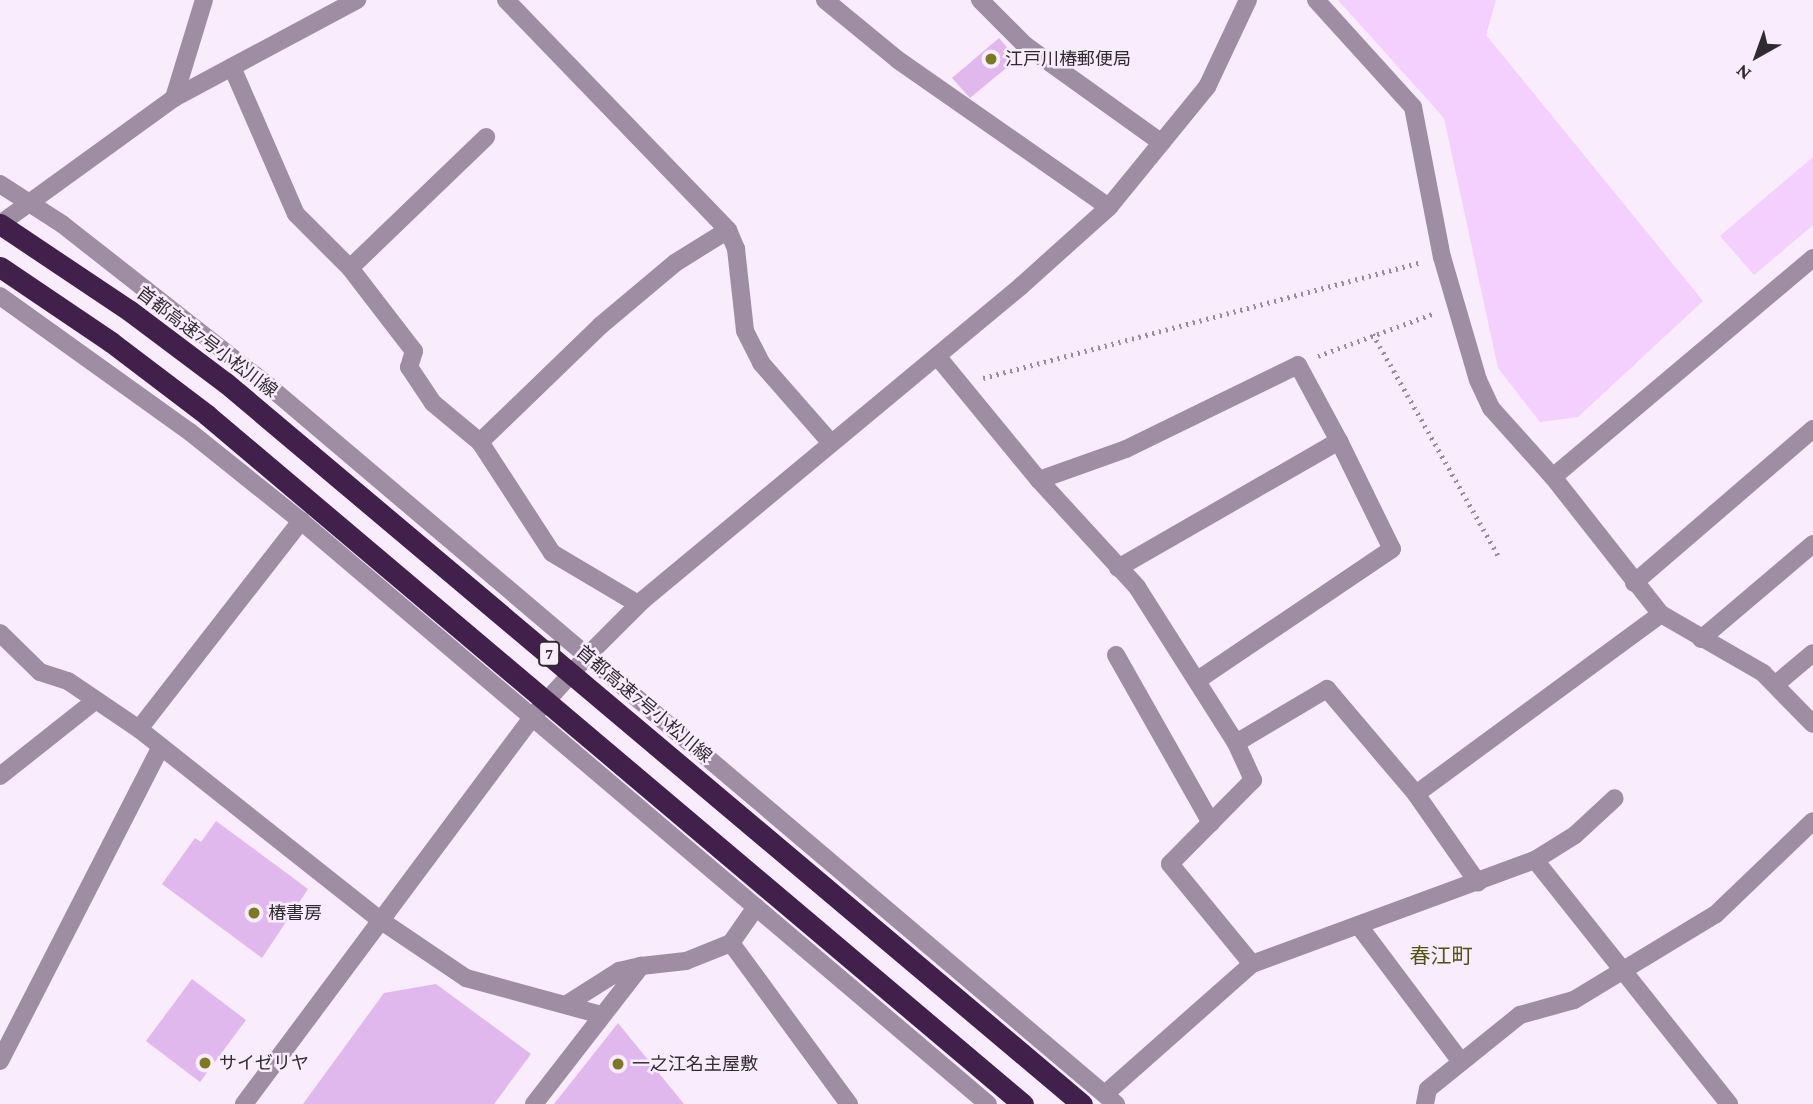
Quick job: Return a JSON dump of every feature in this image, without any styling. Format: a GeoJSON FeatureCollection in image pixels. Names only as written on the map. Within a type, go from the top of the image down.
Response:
{"type":"FeatureCollection","features":[{"type":"Feature","properties":{"kind":"highway","name":"首都高速7号小松川線"},"geometry":{"type":"LineString","coordinates":[[0,224],[131,311],[226,383],[1082,1104]]}},
{"type":"Feature","properties":{"kind":"highway","name":"7"},"geometry":{"type":"LineString","coordinates":[[0,267],[111,342],[237,439],[1023,1104]]}},
{"type":"Feature","properties":{"kind":"street"},"geometry":{"type":"LineString","coordinates":[[174,98],[204,0]]}},
{"type":"Feature","properties":{"kind":"street"},"geometry":{"type":"LineString","coordinates":[[0,224],[174,98],[356,0]]}},
{"type":"Feature","properties":{"kind":"street"},"geometry":{"type":"LineString","coordinates":[[506,0],[728,230],[736,249],[745,331],[761,363],[831,443]]}},
{"type":"Feature","properties":{"kind":"street"},"geometry":{"type":"LineString","coordinates":[[825,0],[898,60],[1109,207]]}},
{"type":"Feature","properties":{"kind":"street"},"geometry":{"type":"LineString","coordinates":[[1004,0],[984,6],[1025,46],[1162,143]]}},
{"type":"Feature","properties":{"kind":"street"},"geometry":{"type":"LineString","coordinates":[[244,1104],[532,717],[588,655],[638,604],[937,356],[1109,207],[1207,88],[1248,0]]}},
{"type":"Feature","properties":{"kind":"street"},"geometry":{"type":"LineString","coordinates":[[1316,0],[1413,107],[1442,257],[1478,380],[1491,408],[1553,477],[1661,614],[1776,684],[1813,724]]}},
{"type":"Feature","properties":{"kind":"street"},"geometry":{"type":"LineString","coordinates":[[232,67],[296,214],[350,268],[414,352],[409,367],[433,403],[480,442],[552,553],[638,604]]}},
{"type":"Feature","properties":{"kind":"street"},"geometry":{"type":"LineString","coordinates":[[350,268],[486,137]]}},
{"type":"Feature","properties":{"kind":"street"},"geometry":{"type":"LineString","coordinates":[[0,184],[29,202],[271,388],[1111,1099],[1252,964],[1479,883],[1535,860],[1575,835],[1615,798]]}},
{"type":"Feature","properties":{"kind":"street"},"geometry":{"type":"LineString","coordinates":[[480,442],[600,326],[676,263],[728,230]]}},
{"type":"Feature","properties":{"kind":"street"},"geometry":{"type":"LineString","coordinates":[[1553,477],[1813,258]]}},
{"type":"Feature","properties":{"kind":"street"},"geometry":{"type":"LineString","coordinates":[[0,296],[190,432],[301,521],[988,1104]]}},
{"type":"Feature","properties":{"kind":"street"},"geometry":{"type":"LineString","coordinates":[[937,356],[957,384],[1039,480],[1137,587],[1199,679],[1237,743],[1254,780],[1170,864],[1252,964]]}},
{"type":"Feature","properties":{"kind":"street"},"geometry":{"type":"LineString","coordinates":[[1039,480],[1126,449],[1298,365],[1339,441],[1392,550],[1199,679]]}},
{"type":"Feature","properties":{"kind":"street"},"geometry":{"type":"LineString","coordinates":[[1634,583],[1813,429]]}},
{"type":"Feature","properties":{"kind":"street"},"geometry":{"type":"LineString","coordinates":[[1118,568],[1339,441]]}},
{"type":"Feature","properties":{"kind":"street"},"geometry":{"type":"LineString","coordinates":[[139,729],[301,521]]}},
{"type":"Feature","properties":{"kind":"street"},"geometry":{"type":"LineString","coordinates":[[1701,639],[1813,544]]}},
{"type":"Feature","properties":{"kind":"street"},"geometry":{"type":"LineString","coordinates":[[1416,794],[1661,614]]}},
{"type":"Feature","properties":{"kind":"street"},"geometry":{"type":"LineString","coordinates":[[0,633],[40,672],[68,681],[139,729],[159,750],[380,920],[466,978],[601,1015]]}},
{"type":"Feature","properties":{"kind":"street"},"geometry":{"type":"LineString","coordinates":[[1776,684],[1813,653]]}},
{"type":"Feature","properties":{"kind":"street"},"geometry":{"type":"LineString","coordinates":[[1116,654],[1211,823]]}},
{"type":"Feature","properties":{"kind":"street"},"geometry":{"type":"LineString","coordinates":[[1237,743],[1327,689],[1416,794],[1479,883]]}},
{"type":"Feature","properties":{"kind":"street"},"geometry":{"type":"LineString","coordinates":[[0,776],[96,700]]}},
{"type":"Feature","properties":{"kind":"street"},"geometry":{"type":"LineString","coordinates":[[0,1062],[159,750]]}},
{"type":"Feature","properties":{"kind":"street"},"geometry":{"type":"LineString","coordinates":[[1425,1104],[1428,1089],[1520,1015],[1574,1000],[1716,914],[1813,821]]}},
{"type":"Feature","properties":{"kind":"street"},"geometry":{"type":"LineString","coordinates":[[1535,860],[1729,1104]]}},
{"type":"Feature","properties":{"kind":"street"},"geometry":{"type":"LineString","coordinates":[[567,1004],[619,971],[686,961],[731,943],[756,907]]}},
{"type":"Feature","properties":{"kind":"street"},"geometry":{"type":"LineString","coordinates":[[1359,926],[1461,1062]]}},
{"type":"Feature","properties":{"kind":"street"},"geometry":{"type":"LineString","coordinates":[[731,943],[849,1104]]}},
{"type":"Feature","properties":{"kind":"street"},"geometry":{"type":"LineString","coordinates":[[534,1104],[641,966]]}},
{"type":"Feature","properties":{"kind":"path"},"geometry":{"type":"LineString","coordinates":[[957,384],[1442,257]]}},
{"type":"Feature","properties":{"kind":"path"},"geometry":{"type":"LineString","coordinates":[[1298,365],[1373,334],[1457,306]]}},
{"type":"Feature","properties":{"kind":"path"},"geometry":{"type":"LineString","coordinates":[[1373,334],[1498,555]]}},
{"type":"Feature","properties":{"kind":"shaded area"},"geometry":{"type":"Polygon","coordinates":[[[1338,0],[1496,0],[1486,35],[1703,301],[1578,417],[1540,422],[1498,368],[1444,118],[1338,0]]]}},
{"type":"Feature","properties":{"kind":"shaded area"},"geometry":{"type":"Polygon","coordinates":[[[1813,157],[1813,225],[1754,275],[1720,236],[1813,157]]]}},
{"type":"Feature","properties":{"kind":"building"},"geometry":{"type":"Polygon","coordinates":[[[999,38],[1017,59],[970,98],[952,78],[999,38]]]}},
{"type":"Feature","properties":{"kind":"building"},"geometry":{"type":"Polygon","coordinates":[[[216,821],[308,889],[262,958],[162,884],[195,838],[201,842],[216,821]]]}},
{"type":"Feature","properties":{"kind":"building"},"geometry":{"type":"Polygon","coordinates":[[[192,979],[246,1020],[200,1082],[146,1041],[192,979]]]}},
{"type":"Feature","properties":{"kind":"building"},"geometry":{"type":"Polygon","coordinates":[[[436,984],[531,1054],[494,1104],[303,1104],[384,993],[436,984]]]}},
{"type":"Feature","properties":{"kind":"building","name":"一之江名主屋敷"},"geometry":{"type":"Polygon","coordinates":[[[618,1023],[684,1104],[554,1104],[618,1023]]]}},
{"type":"Feature","properties":{"kind":"place","name":"江戸川椿郵便局"},"geometry":{"type":"Point","coordinates":[991,59]}},
{"type":"Feature","properties":{"kind":"place","name":"椿書房"},"geometry":{"type":"Point","coordinates":[254,913]}},
{"type":"Feature","properties":{"kind":"place","name":"サイゼリヤ"},"geometry":{"type":"Point","coordinates":[205,1063]}},
{"type":"Feature","properties":{"kind":"place","name":"一之江名主屋敷"},"geometry":{"type":"Point","coordinates":[618,1064]}},
{"type":"Feature","properties":{"kind":"district","name":"春江町"},"geometry":{"type":"Point","coordinates":[1441,956]}}]}
